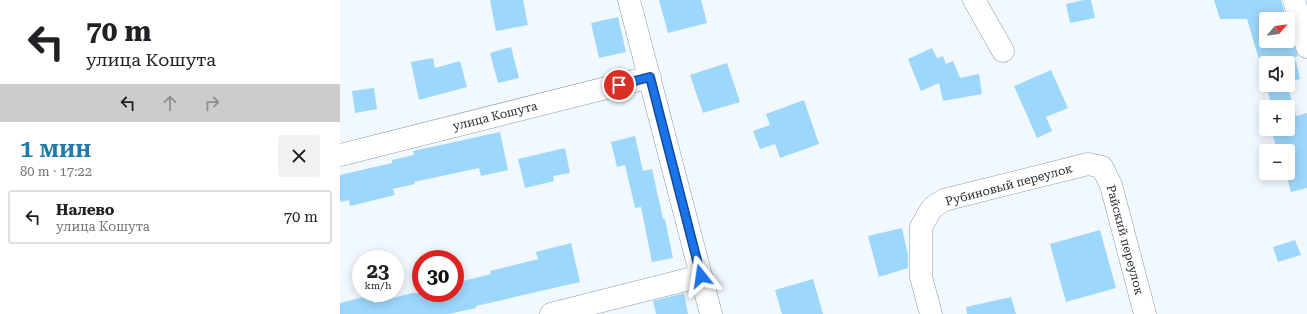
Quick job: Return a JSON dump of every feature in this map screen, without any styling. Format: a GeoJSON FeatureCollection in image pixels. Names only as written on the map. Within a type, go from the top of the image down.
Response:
{"type":"FeatureCollection","features":[{"type":"Feature","properties":{"kind":"street"},"geometry":{"type":"LineString","coordinates":[[630,0],[711,314]]}},
{"type":"Feature","properties":{"kind":"street"},"geometry":{"type":"LineString","coordinates":[[974,0],[1003,51]]}},
{"type":"Feature","properties":{"kind":"street"},"geometry":{"type":"LineString","coordinates":[[1294,0],[1307,47]]}},
{"type":"Feature","properties":{"kind":"street","name":"улица Кошута"},"geometry":{"type":"LineString","coordinates":[[340,155],[650,77]]}},
{"type":"Feature","properties":{"kind":"street","name":"Рубиновый переулок"},"geometry":{"type":"LineString","coordinates":[[931,314],[921,276],[921,227],[932,208],[944,200],[1088,164],[1102,166]]}},
{"type":"Feature","properties":{"kind":"street","name":"Райский переулок"},"geometry":{"type":"LineString","coordinates":[[1102,166],[1111,185],[1145,314]]}},
{"type":"Feature","properties":{"kind":"street"},"geometry":{"type":"LineString","coordinates":[[551,314],[701,276]]}},
{"type":"Feature","properties":{"kind":"building"},"geometry":{"type":"Polygon","coordinates":[[[490,0],[523,0],[528,25],[496,31],[490,0]]]}},
{"type":"Feature","properties":{"kind":"building"},"geometry":{"type":"Polygon","coordinates":[[[659,0],[701,0],[707,23],[668,33],[659,0]]]}},
{"type":"Feature","properties":{"kind":"building"},"geometry":{"type":"Polygon","coordinates":[[[1091,0],[1095,18],[1070,23],[1066,4],[1091,0]]]}},
{"type":"Feature","properties":{"kind":"building"},"geometry":{"type":"Polygon","coordinates":[[[1214,0],[1281,0],[1284,12],[1259,12],[1259,48],[1295,48],[1295,47],[1298,56],[1259,56],[1259,59],[1247,19],[1220,19],[1214,0]]]}},
{"type":"Feature","properties":{"kind":"building"},"geometry":{"type":"Polygon","coordinates":[[[618,17],[626,52],[599,58],[591,23],[618,17]]]}},
{"type":"Feature","properties":{"kind":"building"},"geometry":{"type":"Polygon","coordinates":[[[511,47],[519,78],[498,83],[490,53],[511,47]]]}},
{"type":"Feature","properties":{"kind":"building"},"geometry":{"type":"Polygon","coordinates":[[[932,48],[937,58],[943,56],[946,64],[953,61],[960,78],[979,74],[982,94],[943,101],[939,83],[921,91],[908,59],[932,48]]]}},
{"type":"Feature","properties":{"kind":"building"},"geometry":{"type":"Polygon","coordinates":[[[1295,57],[1300,79],[1295,80],[1295,57]]]}},
{"type":"Feature","properties":{"kind":"building"},"geometry":{"type":"Polygon","coordinates":[[[433,58],[435,68],[460,61],[467,87],[419,100],[411,62],[433,58]]]}},
{"type":"Feature","properties":{"kind":"building"},"geometry":{"type":"Polygon","coordinates":[[[727,63],[740,102],[703,113],[690,75],[727,63]]]}},
{"type":"Feature","properties":{"kind":"building"},"geometry":{"type":"Polygon","coordinates":[[[1051,70],[1068,108],[1046,117],[1052,131],[1037,138],[1014,86],[1051,70]]]}},
{"type":"Feature","properties":{"kind":"building"},"geometry":{"type":"Polygon","coordinates":[[[374,88],[377,109],[355,113],[352,91],[374,88]]]}},
{"type":"Feature","properties":{"kind":"building"},"geometry":{"type":"Polygon","coordinates":[[[1268,92],[1289,92],[1291,100],[1270,100],[1268,92]]]}},
{"type":"Feature","properties":{"kind":"building"},"geometry":{"type":"Polygon","coordinates":[[[804,100],[819,144],[780,158],[775,144],[760,149],[753,131],[770,125],[766,114],[804,100]]]}},
{"type":"Feature","properties":{"kind":"building"},"geometry":{"type":"Polygon","coordinates":[[[1295,113],[1296,116],[1307,113],[1307,188],[1291,192],[1288,180],[1295,180],[1295,144],[1275,144],[1273,136],[1295,136],[1295,113]]]}},
{"type":"Feature","properties":{"kind":"building"},"geometry":{"type":"Polygon","coordinates":[[[500,132],[508,170],[481,176],[479,168],[414,182],[415,184],[393,189],[395,195],[350,206],[349,200],[340,202],[340,175],[392,163],[392,160],[414,155],[413,151],[500,132]]]}},
{"type":"Feature","properties":{"kind":"building"},"geometry":{"type":"Polygon","coordinates":[[[635,136],[643,171],[652,169],[673,258],[652,262],[641,207],[635,208],[625,165],[617,167],[611,142],[635,136]]]}},
{"type":"Feature","properties":{"kind":"building"},"geometry":{"type":"Polygon","coordinates":[[[565,148],[570,173],[553,176],[554,181],[525,188],[518,159],[565,148]]]}},
{"type":"Feature","properties":{"kind":"building"},"geometry":{"type":"Polygon","coordinates":[[[902,228],[908,255],[908,268],[879,277],[868,236],[902,228]]]}},
{"type":"Feature","properties":{"kind":"building"},"geometry":{"type":"Polygon","coordinates":[[[1100,230],[1116,288],[1066,302],[1050,244],[1100,230]]]}},
{"type":"Feature","properties":{"kind":"building"},"geometry":{"type":"Polygon","coordinates":[[[1295,240],[1301,255],[1278,262],[1273,247],[1295,240]]]}},
{"type":"Feature","properties":{"kind":"building"},"geometry":{"type":"Polygon","coordinates":[[[571,243],[580,282],[476,306],[476,308],[449,314],[340,314],[340,303],[352,300],[352,302],[374,303],[404,302],[404,295],[412,293],[412,302],[464,302],[464,281],[491,274],[490,271],[538,259],[536,252],[571,243]]]}},
{"type":"Feature","properties":{"kind":"building"},"geometry":{"type":"Polygon","coordinates":[[[813,279],[823,314],[782,314],[775,290],[813,279]]]}},
{"type":"Feature","properties":{"kind":"building"},"geometry":{"type":"Polygon","coordinates":[[[684,293],[688,314],[656,314],[653,301],[684,293]]]}},
{"type":"Feature","properties":{"kind":"building"},"geometry":{"type":"Polygon","coordinates":[[[1011,297],[1016,314],[967,314],[966,307],[1011,297]]]}},
{"type":"Feature","properties":{"kind":"route"},"geometry":{"type":"LineString","coordinates":[[619,85],[650,77],[701,276]]}}]}
